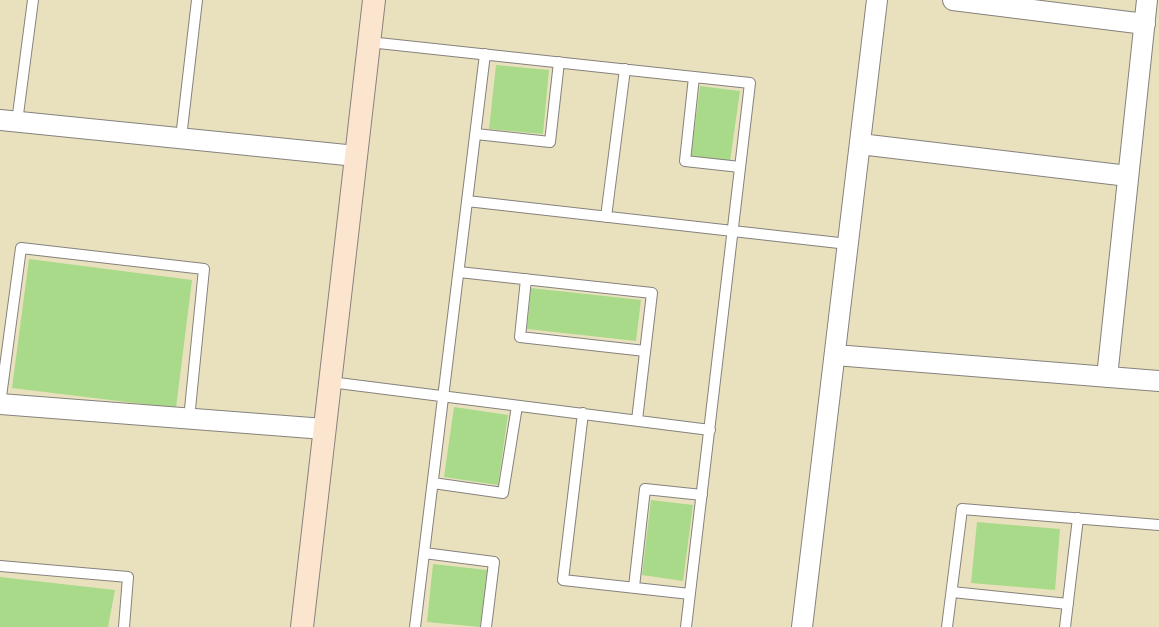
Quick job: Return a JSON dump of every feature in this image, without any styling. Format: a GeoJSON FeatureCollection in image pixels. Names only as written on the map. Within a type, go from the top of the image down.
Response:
{"type":"FeatureCollection","features":[{"type":"Feature","properties":{"kind":"street"},"geometry":{"type":"LineString","coordinates":[[302,627],[374,0]]}},
{"type":"Feature","properties":{"kind":"street"},"geometry":{"type":"LineString","coordinates":[[802,627],[877,0]]}},
{"type":"Feature","properties":{"kind":"street"},"geometry":{"type":"LineString","coordinates":[[953,0],[1145,24]]}},
{"type":"Feature","properties":{"kind":"street"},"geometry":{"type":"LineString","coordinates":[[1107,377],[1147,0]]}},
{"type":"Feature","properties":{"kind":"street"},"geometry":{"type":"LineString","coordinates":[[9,121],[356,156]]}},
{"type":"Feature","properties":{"kind":"street"},"geometry":{"type":"LineString","coordinates":[[860,144],[1128,176]]}},
{"type":"Feature","properties":{"kind":"street"},"geometry":{"type":"LineString","coordinates":[[835,355],[1159,381]]}},
{"type":"Feature","properties":{"kind":"street"},"geometry":{"type":"LineString","coordinates":[[0,404],[324,429]]}},
{"type":"Feature","properties":{"kind":"lane"},"geometry":{"type":"LineString","coordinates":[[9,121],[33,0]]}},
{"type":"Feature","properties":{"kind":"lane"},"geometry":{"type":"LineString","coordinates":[[181,138],[198,0]]}},
{"type":"Feature","properties":{"kind":"lane"},"geometry":{"type":"LineString","coordinates":[[369,42],[750,83],[686,627]]}},
{"type":"Feature","properties":{"kind":"lane"},"geometry":{"type":"LineString","coordinates":[[415,627],[485,54]]}},
{"type":"Feature","properties":{"kind":"lane"},"geometry":{"type":"LineString","coordinates":[[476,134],[550,142],[560,62]]}},
{"type":"Feature","properties":{"kind":"lane"},"geometry":{"type":"LineString","coordinates":[[606,217],[625,69]]}},
{"type":"Feature","properties":{"kind":"lane"},"geometry":{"type":"LineString","coordinates":[[694,77],[685,161],[740,167]]}},
{"type":"Feature","properties":{"kind":"lane"},"geometry":{"type":"LineString","coordinates":[[467,201],[848,244]]}},
{"type":"Feature","properties":{"kind":"lane"},"geometry":{"type":"LineString","coordinates":[[0,404],[22,248],[204,269],[189,419]]}},
{"type":"Feature","properties":{"kind":"lane"},"geometry":{"type":"LineString","coordinates":[[459,272],[652,293],[637,420]]}},
{"type":"Feature","properties":{"kind":"lane"},"geometry":{"type":"LineString","coordinates":[[526,279],[520,337],[645,351]]}},
{"type":"Feature","properties":{"kind":"lane"},"geometry":{"type":"LineString","coordinates":[[330,382],[710,430]]}},
{"type":"Feature","properties":{"kind":"lane"},"geometry":{"type":"LineString","coordinates":[[433,483],[503,493],[517,406]]}},
{"type":"Feature","properties":{"kind":"lane"},"geometry":{"type":"LineString","coordinates":[[583,414],[563,580],[690,594]]}},
{"type":"Feature","properties":{"kind":"lane"},"geometry":{"type":"LineString","coordinates":[[634,588],[645,489],[702,495]]}},
{"type":"Feature","properties":{"kind":"lane"},"geometry":{"type":"LineString","coordinates":[[947,627],[962,508],[1159,525]]}},
{"type":"Feature","properties":{"kind":"lane"},"geometry":{"type":"LineString","coordinates":[[1065,627],[1078,518]]}},
{"type":"Feature","properties":{"kind":"lane"},"geometry":{"type":"LineString","coordinates":[[424,554],[494,562],[486,627]]}},
{"type":"Feature","properties":{"kind":"lane"},"geometry":{"type":"LineString","coordinates":[[0,566],[128,577],[124,627]]}},
{"type":"Feature","properties":{"kind":"lane"},"geometry":{"type":"LineString","coordinates":[[952,592],[1068,604]]}},
{"type":"Feature","properties":{"kind":"green space"},"geometry":{"type":"Polygon","coordinates":[[[496,65],[549,70],[543,134],[489,129],[496,65]]]}},
{"type":"Feature","properties":{"kind":"green space"},"geometry":{"type":"Polygon","coordinates":[[[700,86],[740,91],[730,161],[691,156],[700,86]]]}},
{"type":"Feature","properties":{"kind":"green space"},"geometry":{"type":"Polygon","coordinates":[[[29,259],[192,280],[176,408],[12,388],[29,259]]]}},
{"type":"Feature","properties":{"kind":"green space"},"geometry":{"type":"Polygon","coordinates":[[[531,288],[641,300],[636,341],[527,329],[531,288]]]}},
{"type":"Feature","properties":{"kind":"green space"},"geometry":{"type":"Polygon","coordinates":[[[454,407],[508,415],[498,485],[444,477],[454,407]]]}},
{"type":"Feature","properties":{"kind":"green space"},"geometry":{"type":"Polygon","coordinates":[[[651,500],[693,505],[683,581],[642,575],[651,500]]]}},
{"type":"Feature","properties":{"kind":"green space"},"geometry":{"type":"Polygon","coordinates":[[[977,522],[1060,529],[1055,590],[971,583],[977,522]]]}},
{"type":"Feature","properties":{"kind":"green space"},"geometry":{"type":"Polygon","coordinates":[[[433,564],[487,570],[480,627],[427,622],[433,564]]]}},
{"type":"Feature","properties":{"kind":"green space"},"geometry":{"type":"Polygon","coordinates":[[[0,577],[115,590],[108,627],[0,627],[0,577]]]}}]}
